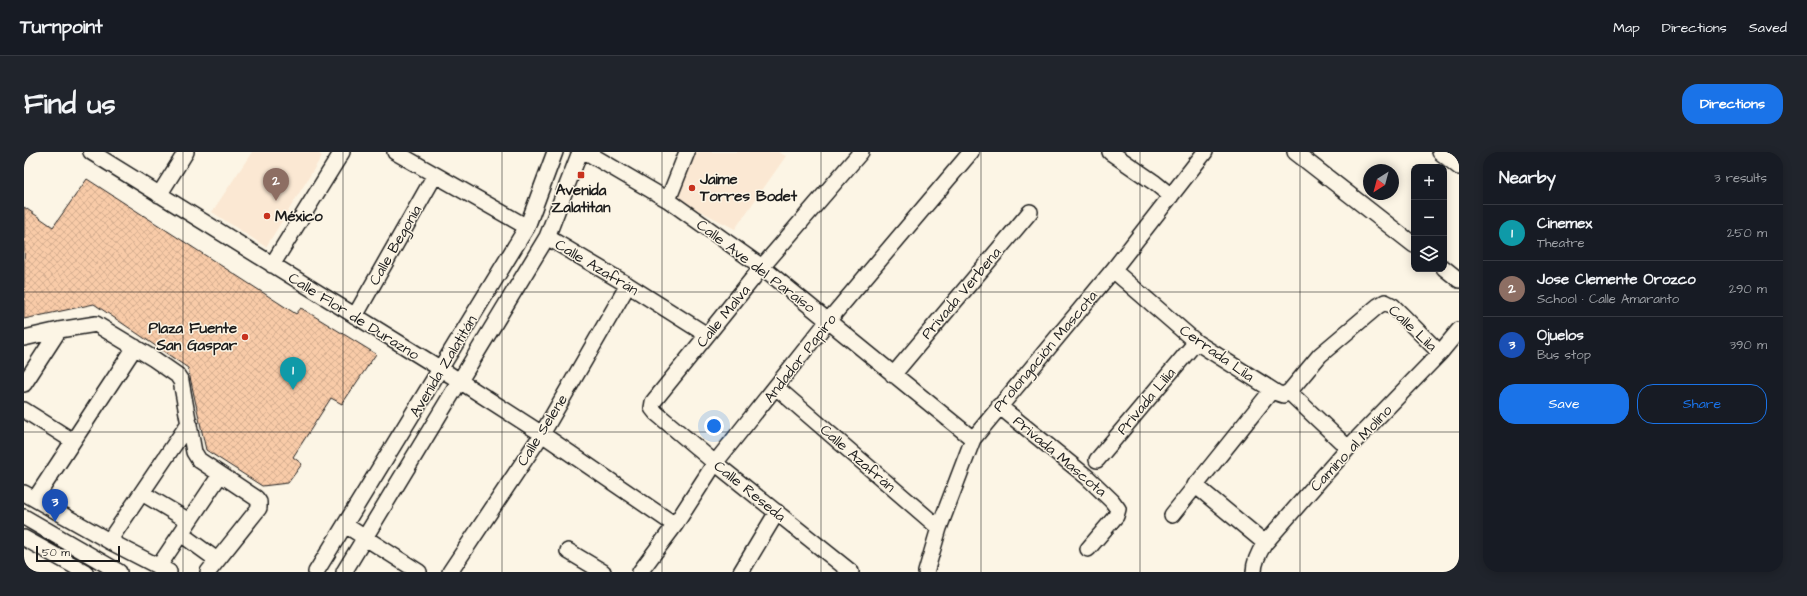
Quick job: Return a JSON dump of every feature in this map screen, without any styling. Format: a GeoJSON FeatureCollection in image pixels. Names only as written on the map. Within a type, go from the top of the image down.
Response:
{"type":"FeatureCollection","features":[{"type":"Feature","properties":{"kind":"street","name":"Calle Flor de Durazno"},"geometry":{"type":"LineString","coordinates":[[91,152],[441,369],[542,434],[675,524]]}},
{"type":"Feature","properties":{"kind":"street"},"geometry":{"type":"LineString","coordinates":[[159,195],[186,152]]}},
{"type":"Feature","properties":{"kind":"street"},"geometry":{"type":"LineString","coordinates":[[272,265],[342,152]]}},
{"type":"Feature","properties":{"kind":"street"},"geometry":{"type":"LineString","coordinates":[[395,152],[527,227]]}},
{"type":"Feature","properties":{"kind":"street","name":"Avenida Zalatitán"},"geometry":{"type":"LineString","coordinates":[[316,572],[527,227],[555,152]]}},
{"type":"Feature","properties":{"kind":"street","name":"Avenida Zalatitán"},"geometry":{"type":"LineString","coordinates":[[344,572],[547,238],[580,152]]}},
{"type":"Feature","properties":{"kind":"street","name":"Calle Ave del Paraíso"},"geometry":{"type":"LineString","coordinates":[[586,152],[668,200],[762,267],[973,439]]}},
{"type":"Feature","properties":{"kind":"street"},"geometry":{"type":"LineString","coordinates":[[668,200],[687,152]]}},
{"type":"Feature","properties":{"kind":"street","name":"Calle Malva"},"geometry":{"type":"LineString","coordinates":[[652,408],[654,402],[762,267],[861,152]]}},
{"type":"Feature","properties":{"kind":"street","name":"Andador Papiro"},"geometry":{"type":"LineString","coordinates":[[640,572],[675,524],[715,464],[828,322],[971,152]]}},
{"type":"Feature","properties":{"kind":"street"},"geometry":{"type":"LineString","coordinates":[[1110,152],[1156,183],[1171,196]]}},
{"type":"Feature","properties":{"kind":"street","name":"Prolongación Mascota"},"geometry":{"type":"LineString","coordinates":[[926,572],[939,528],[973,439],[1113,270],[1205,152]]}},
{"type":"Feature","properties":{"kind":"street"},"geometry":{"type":"LineString","coordinates":[[1295,152],[1411,243]]}},
{"type":"Feature","properties":{"kind":"street"},"geometry":{"type":"LineString","coordinates":[[1440,152],[1459,167]]}},
{"type":"Feature","properties":{"kind":"street","name":"Calle Begonia"},"geometry":{"type":"LineString","coordinates":[[355,316],[436,175]]}},
{"type":"Feature","properties":{"kind":"street","name":"Privada Verbena"},"geometry":{"type":"LineString","coordinates":[[893,374],[1030,212]]}},
{"type":"Feature","properties":{"kind":"street","name":"Calle Azafrán"},"geometry":{"type":"LineString","coordinates":[[547,238],[628,284],[708,335]]}},
{"type":"Feature","properties":{"kind":"street","name":"Cerrada Lila"},"geometry":{"type":"LineString","coordinates":[[1113,270],[1196,342],[1277,394],[1283,395],[1288,392]]}},
{"type":"Feature","properties":{"kind":"street"},"geometry":{"type":"LineString","coordinates":[[1447,270],[1459,280]]}},
{"type":"Feature","properties":{"kind":"street","name":"Calle Selene"},"geometry":{"type":"LineString","coordinates":[[450,572],[542,434],[628,284]]}},
{"type":"Feature","properties":{"kind":"street","name":"Calle Lila"},"geometry":{"type":"LineString","coordinates":[[1288,392],[1320,355],[1378,306],[1385,302],[1393,306],[1440,353]]}},
{"type":"Feature","properties":{"kind":"street"},"geometry":{"type":"LineString","coordinates":[[24,338],[96,324],[136,347],[177,376],[181,381],[194,452],[199,460],[256,498],[259,502],[259,508],[208,572]]}},
{"type":"Feature","properties":{"kind":"street"},"geometry":{"type":"LineString","coordinates":[[24,384],[59,330]]}},
{"type":"Feature","properties":{"kind":"street","name":"Camino al Molino"},"geometry":{"type":"LineString","coordinates":[[1254,572],[1254,565],[1258,554],[1265,543],[1348,448],[1440,353],[1459,330]]}},
{"type":"Feature","properties":{"kind":"street","name":"Privada Lilia"},"geometry":{"type":"LineString","coordinates":[[1097,460],[1196,342]]}},
{"type":"Feature","properties":{"kind":"street"},"geometry":{"type":"LineString","coordinates":[[136,347],[73,442],[29,496],[109,541],[164,569],[181,534],[220,475]]}},
{"type":"Feature","properties":{"kind":"street","name":"Calle Azafrán"},"geometry":{"type":"LineString","coordinates":[[777,388],[939,528]]}},
{"type":"Feature","properties":{"kind":"street"},"geometry":{"type":"LineString","coordinates":[[1172,515],[1195,484],[1272,390]]}},
{"type":"Feature","properties":{"kind":"street"},"geometry":{"type":"LineString","coordinates":[[1288,392],[1348,448]]}},
{"type":"Feature","properties":{"kind":"street","name":"Privada Mascota"},"geometry":{"type":"LineString","coordinates":[[999,406],[1087,477],[1112,500],[1118,509],[1116,516],[1088,549]]}},
{"type":"Feature","properties":{"kind":"street","name":"Calle Reseda"},"geometry":{"type":"LineString","coordinates":[[652,408],[715,464],[851,572]]}},
{"type":"Feature","properties":{"kind":"street"},"geometry":{"type":"LineString","coordinates":[[24,410],[73,442]]}},
{"type":"Feature","properties":{"kind":"street"},"geometry":{"type":"LineString","coordinates":[[109,541],[189,423]]}},
{"type":"Feature","properties":{"kind":"street"},"geometry":{"type":"LineString","coordinates":[[1195,484],[1265,543]]}},
{"type":"Feature","properties":{"kind":"street"},"geometry":{"type":"LineString","coordinates":[[142,493],[189,521]]}},
{"type":"Feature","properties":{"kind":"street"},"geometry":{"type":"LineString","coordinates":[[741,572],[777,512]]}},
{"type":"Feature","properties":{"kind":"street"},"geometry":{"type":"LineString","coordinates":[[24,517],[119,572]]}},
{"type":"Feature","properties":{"kind":"street"},"geometry":{"type":"LineString","coordinates":[[345,525],[419,572]]}},
{"type":"Feature","properties":{"kind":"street"},"geometry":{"type":"LineString","coordinates":[[181,534],[218,560]]}},
{"type":"Feature","properties":{"kind":"street"},"geometry":{"type":"LineString","coordinates":[[26,542],[85,572]]}},
{"type":"Feature","properties":{"kind":"street"},"geometry":{"type":"LineString","coordinates":[[568,551],[603,572]]}},
{"type":"Feature","properties":{"kind":"shaded area"},"geometry":{"type":"Polygon","coordinates":[[[252,152],[316,152],[322,156],[266,247],[212,212],[252,152]]]}},
{"type":"Feature","properties":{"kind":"shaded area"},"geometry":{"type":"Polygon","coordinates":[[[693,152],[778,152],[786,156],[735,229],[675,198],[693,152]]]}},
{"type":"Feature","properties":{"kind":"building","name":"Plaza Fuente San Gaspar"},"geometry":{"type":"Polygon","coordinates":[[[87,179],[296,314],[301,308],[376,354],[342,404],[331,398],[293,457],[302,464],[288,483],[262,486],[206,450],[188,368],[94,304],[24,319],[24,207],[53,227],[87,179]]]}},
{"type":"Feature","properties":{"kind":"place","name":"Avenida Zalatitan"},"geometry":{"type":"Point","coordinates":[581,175]}},
{"type":"Feature","properties":{"kind":"place","name":"Jaime Torres Bodet"},"geometry":{"type":"Point","coordinates":[692,188]}},
{"type":"Feature","properties":{"kind":"place","name":"Jose Clemente Orozco"},"geometry":{"type":"Point","coordinates":[276,201]}},
{"type":"Feature","properties":{"kind":"place","name":"México"},"geometry":{"type":"Point","coordinates":[267,216]}},
{"type":"Feature","properties":{"kind":"place","name":"Plaza Fuente San Gaspar"},"geometry":{"type":"Point","coordinates":[245,337]}},
{"type":"Feature","properties":{"kind":"place","name":"Cinemex"},"geometry":{"type":"Point","coordinates":[293,390]}},
{"type":"Feature","properties":{"kind":"place","name":"Ojuelos"},"geometry":{"type":"Point","coordinates":[55,522]}}]}
